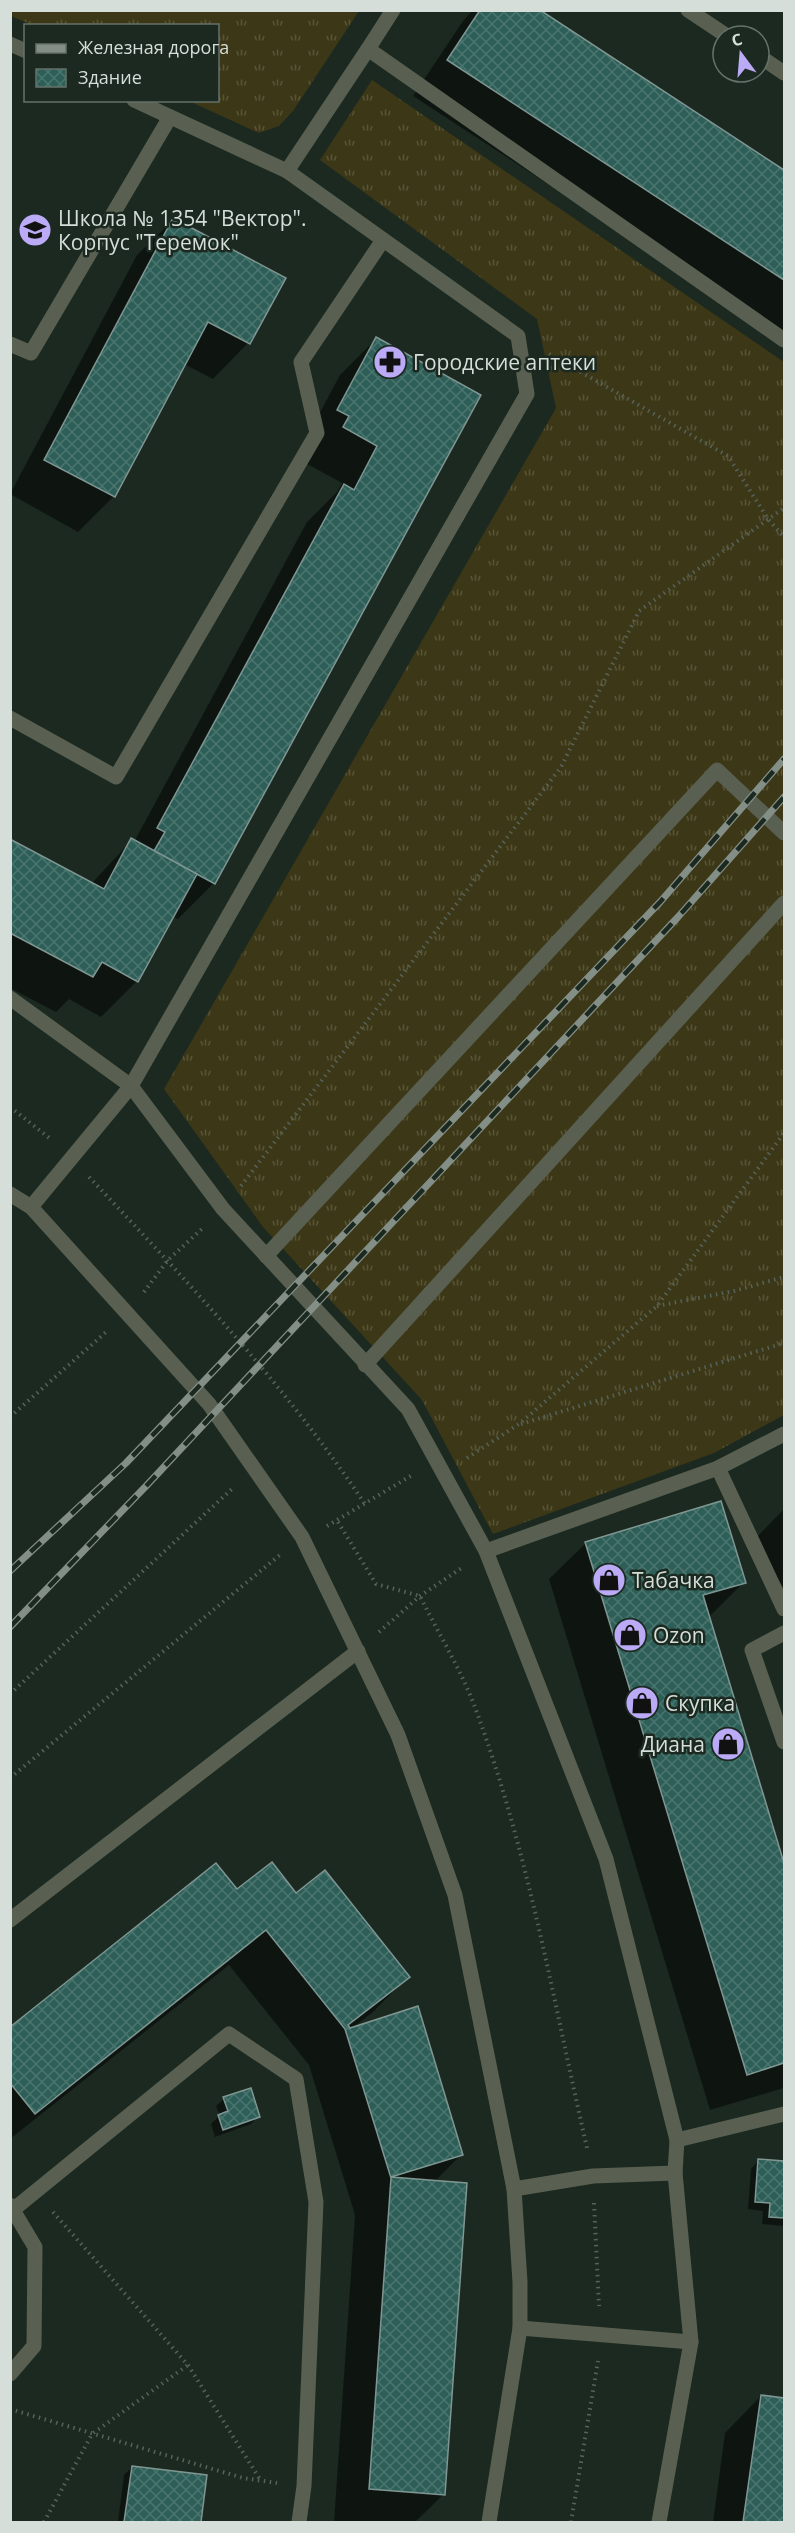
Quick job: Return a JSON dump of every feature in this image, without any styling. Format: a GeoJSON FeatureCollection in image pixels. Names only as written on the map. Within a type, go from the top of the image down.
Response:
{"type":"FeatureCollection","features":[{"type":"Feature","properties":{"kind":"lane"},"geometry":{"type":"LineString","coordinates":[[287,171],[393,10]]}},
{"type":"Feature","properties":{"kind":"lane"},"geometry":{"type":"LineString","coordinates":[[688,10],[711,25]]}},
{"type":"Feature","properties":{"kind":"lane"},"geometry":{"type":"LineString","coordinates":[[10,44],[24,50]]}},
{"type":"Feature","properties":{"kind":"lane"},"geometry":{"type":"LineString","coordinates":[[368,49],[784,340]]}},
{"type":"Feature","properties":{"kind":"lane"},"geometry":{"type":"LineString","coordinates":[[771,64],[784,73]]}},
{"type":"Feature","properties":{"kind":"lane"},"geometry":{"type":"LineString","coordinates":[[31,1207],[131,1086],[527,394],[519,336],[287,171],[138,102]]}},
{"type":"Feature","properties":{"kind":"lane"},"geometry":{"type":"LineString","coordinates":[[10,344],[31,353],[170,117]]}},
{"type":"Feature","properties":{"kind":"lane"},"geometry":{"type":"LineString","coordinates":[[10,718],[116,777],[317,433],[301,362],[383,240]]}},
{"type":"Feature","properties":{"kind":"lane"},"geometry":{"type":"LineString","coordinates":[[266,1256],[717,770],[784,833]]}},
{"type":"Feature","properties":{"kind":"lane"},"geometry":{"type":"LineString","coordinates":[[365,1365],[784,903]]}},
{"type":"Feature","properties":{"kind":"lane"},"geometry":{"type":"LineString","coordinates":[[10,998],[131,1086],[223,1209],[408,1409],[486,1551],[606,1859],[677,2140],[675,2173],[691,2342],[659,2523]]}},
{"type":"Feature","properties":{"kind":"lane"},"geometry":{"type":"LineString","coordinates":[[10,1194],[31,1207],[210,1404],[302,1537],[398,1735],[455,1895],[514,2189],[520,2282],[520,2328],[489,2523]]}},
{"type":"Feature","properties":{"kind":"lane"},"geometry":{"type":"LineString","coordinates":[[486,1551],[718,1468],[784,1434]]}},
{"type":"Feature","properties":{"kind":"lane"},"geometry":{"type":"LineString","coordinates":[[718,1468],[784,1610]]}},
{"type":"Feature","properties":{"kind":"lane"},"geometry":{"type":"LineString","coordinates":[[784,1633],[752,1650],[784,1742]]}},
{"type":"Feature","properties":{"kind":"lane"},"geometry":{"type":"LineString","coordinates":[[10,1920],[358,1651]]}},
{"type":"Feature","properties":{"kind":"lane"},"geometry":{"type":"LineString","coordinates":[[10,2374],[34,2346],[35,2313],[35,2247],[12,2207],[35,2192],[229,2034],[296,2079],[316,2202],[304,2486],[299,2523]]}},
{"type":"Feature","properties":{"kind":"lane"},"geometry":{"type":"LineString","coordinates":[[677,2140],[784,2114]]}},
{"type":"Feature","properties":{"kind":"lane"},"geometry":{"type":"LineString","coordinates":[[514,2189],[593,2176],[675,2173]]}},
{"type":"Feature","properties":{"kind":"lane"},"geometry":{"type":"LineString","coordinates":[[520,2328],[691,2342]]}},
{"type":"Feature","properties":{"kind":"path"},"geometry":{"type":"LineString","coordinates":[[519,336],[728,456],[768,519],[784,537]]}},
{"type":"Feature","properties":{"kind":"path"},"geometry":{"type":"LineString","coordinates":[[10,1417],[128,1313],[168,1260],[223,1209],[561,767],[639,611],[784,508]]}},
{"type":"Feature","properties":{"kind":"path"},"geometry":{"type":"LineString","coordinates":[[10,1107],[72,1158],[231,1330],[311,1428],[365,1504]]}},
{"type":"Feature","properties":{"kind":"path"},"geometry":{"type":"LineString","coordinates":[[777,1142],[784,1140]]}},
{"type":"Feature","properties":{"kind":"path"},"geometry":{"type":"LineString","coordinates":[[657,1306],[734,1291],[784,1277]]}},
{"type":"Feature","properties":{"kind":"path"},"geometry":{"type":"LineString","coordinates":[[519,1424],[784,1343]]}},
{"type":"Feature","properties":{"kind":"path"},"geometry":{"type":"LineString","coordinates":[[10,1694],[253,1469]]}},
{"type":"Feature","properties":{"kind":"path"},"geometry":{"type":"LineString","coordinates":[[338,1522],[376,1584],[420,1596],[476,1707],[513,1817],[543,1939],[593,2176],[602,2336],[571,2523]]}},
{"type":"Feature","properties":{"kind":"path"},"geometry":{"type":"LineString","coordinates":[[358,1651],[420,1596],[486,1551]]}},
{"type":"Feature","properties":{"kind":"path"},"geometry":{"type":"LineString","coordinates":[[35,2192],[188,2365],[261,2481]]}},
{"type":"Feature","properties":{"kind":"path"},"geometry":{"type":"LineString","coordinates":[[44,2523],[92,2434],[188,2365]]}},
{"type":"Feature","properties":{"kind":"path"},"geometry":{"type":"LineString","coordinates":[[10,2409],[243,2478],[304,2486]]}},
{"type":"Feature","properties":{"kind":"green space"},"geometry":{"type":"Polygon","coordinates":[[[11,10],[359,10],[293,111],[279,126],[259,133],[191,102],[219,102],[219,24],[30,24],[11,16],[11,10]]]}},
{"type":"Feature","properties":{"kind":"green space"},"geometry":{"type":"Polygon","coordinates":[[[372,80],[784,362],[784,1415],[714,1453],[493,1534],[422,1400],[263,1227],[164,1089],[556,408],[537,319],[320,160],[372,80]]]}},
{"type":"Feature","properties":{"kind":"building"},"geometry":{"type":"Polygon","coordinates":[[[480,10],[540,10],[784,170],[784,280],[447,60],[480,10]]]}},
{"type":"Feature","properties":{"kind":"building"},"geometry":{"type":"Polygon","coordinates":[[[173,218],[286,278],[250,344],[208,322],[115,497],[44,460],[173,218]]]}},
{"type":"Feature","properties":{"kind":"building"},"geometry":{"type":"Polygon","coordinates":[[[376,337],[481,395],[215,884],[154,851],[165,832],[157,828],[344,484],[354,490],[377,446],[343,427],[349,416],[337,410],[376,337]]]}},
{"type":"Feature","properties":{"kind":"building"},"geometry":{"type":"Polygon","coordinates":[[[131,838],[197,874],[138,982],[102,962],[93,977],[10,933],[10,839],[104,889],[131,838]]]}},
{"type":"Feature","properties":{"kind":"building"},"geometry":{"type":"Polygon","coordinates":[[[721,1501],[746,1583],[703,1595],[784,1863],[784,2063],[747,2075],[585,1542],[721,1501]]]}},
{"type":"Feature","properties":{"kind":"building"},"geometry":{"type":"Polygon","coordinates":[[[272,1862],[296,1893],[325,1870],[410,1977],[348,2025],[350,2028],[418,2006],[463,2155],[391,2177],[467,2183],[445,2495],[369,2489],[391,2178],[345,2029],[266,1930],[35,2114],[10,2083],[10,2027],[216,1863],[237,1889],[272,1862]]]}},
{"type":"Feature","properties":{"kind":"building"},"geometry":{"type":"Polygon","coordinates":[[[251,2088],[260,2117],[223,2130],[218,2115],[228,2111],[223,2097],[251,2088]]]}},
{"type":"Feature","properties":{"kind":"building"},"geometry":{"type":"Polygon","coordinates":[[[758,2159],[784,2161],[784,2218],[769,2217],[770,2203],[755,2202],[758,2159]]]}},
{"type":"Feature","properties":{"kind":"building"},"geometry":{"type":"Polygon","coordinates":[[[761,2395],[784,2398],[784,2522],[743,2522],[761,2395]]]}},
{"type":"Feature","properties":{"kind":"building"},"geometry":{"type":"Polygon","coordinates":[[[132,2466],[207,2475],[201,2522],[124,2522],[132,2466]]]}},
{"type":"Feature","properties":{"kind":"railway"},"geometry":{"type":"LineString","coordinates":[[10,1571],[126,1463],[661,901],[784,759]]}},
{"type":"Feature","properties":{"kind":"railway"},"geometry":{"type":"LineString","coordinates":[[10,1627],[148,1484],[678,917],[784,797]]}},
{"type":"Feature","properties":{"kind":"place","name":"Школа № 1354 \"Вектор\". Корпус \"Теремок\""},"geometry":{"type":"Point","coordinates":[35,230]}},
{"type":"Feature","properties":{"kind":"place","name":"Городские аптеки"},"geometry":{"type":"Point","coordinates":[390,362]}},
{"type":"Feature","properties":{"kind":"place","name":"Табачка"},"geometry":{"type":"Point","coordinates":[609,1580]}},
{"type":"Feature","properties":{"kind":"place","name":"Ozon"},"geometry":{"type":"Point","coordinates":[630,1635]}},
{"type":"Feature","properties":{"kind":"place","name":"Скупка"},"geometry":{"type":"Point","coordinates":[642,1703]}},
{"type":"Feature","properties":{"kind":"place","name":"Диана"},"geometry":{"type":"Point","coordinates":[728,1744]}}]}
